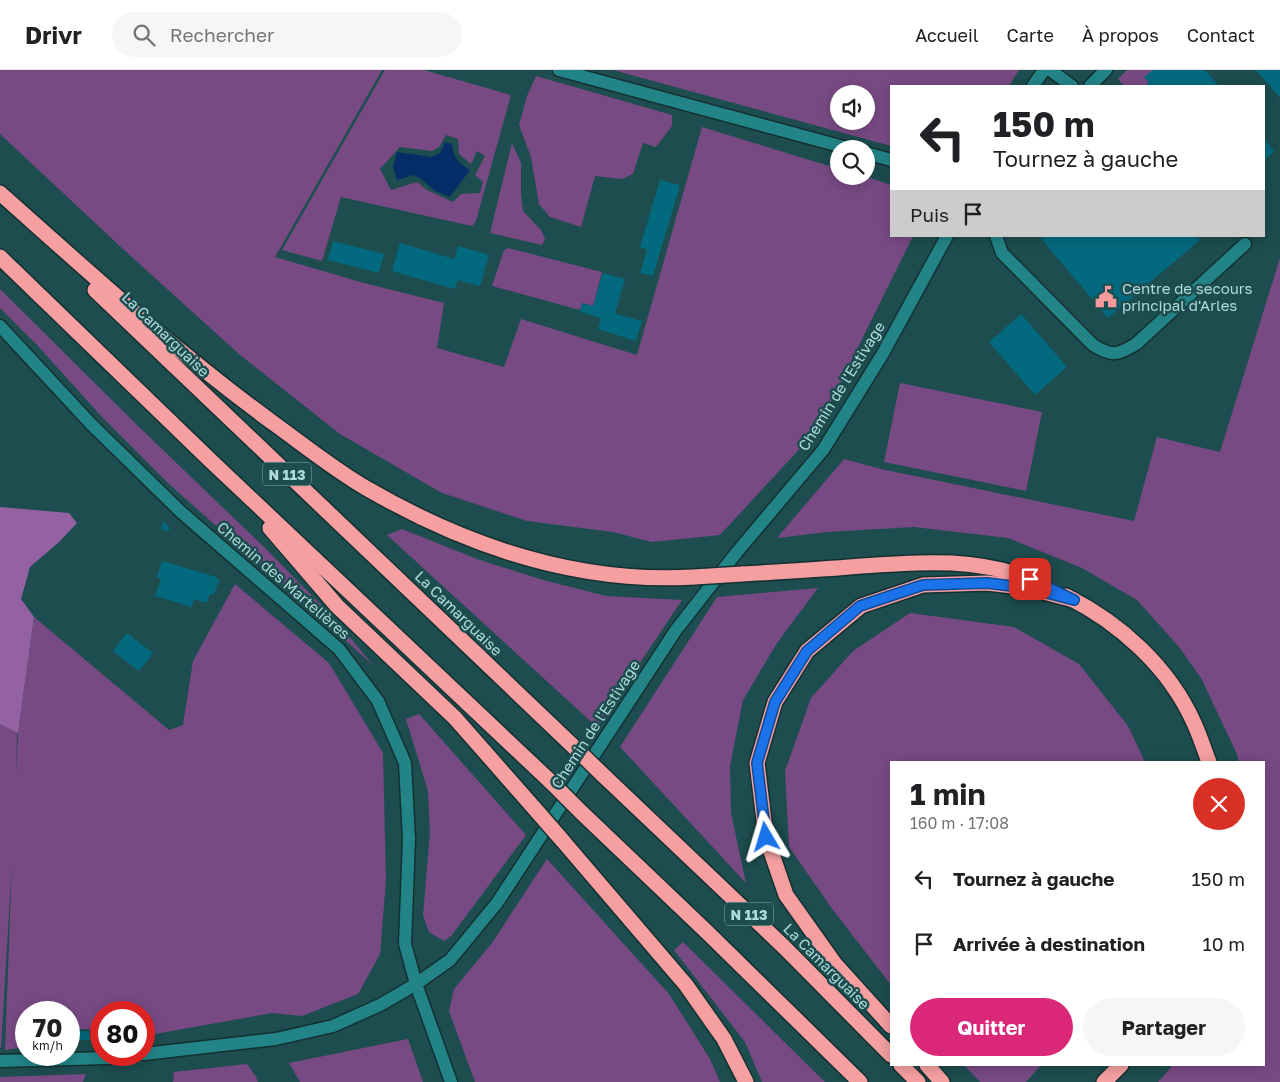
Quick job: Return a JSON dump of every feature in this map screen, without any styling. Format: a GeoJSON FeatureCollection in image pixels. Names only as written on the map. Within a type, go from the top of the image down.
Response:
{"type":"FeatureCollection","features":[{"type":"Feature","properties":{"kind":"highway"},"geometry":{"type":"LineString","coordinates":[[0,193],[142,319],[225,388],[364,487],[418,517],[473,541],[538,562],[623,577],[694,577],[914,562],[968,564],[995,568],[1030,579],[1074,600],[1116,628],[1151,658],[1175,689],[1194,722],[1209,761]]}},
{"type":"Feature","properties":{"kind":"highway","name":"La Camarguaise"},"geometry":{"type":"LineString","coordinates":[[0,199],[784,947],[890,1054]]}},
{"type":"Feature","properties":{"kind":"highway","name":"N 113"},"geometry":{"type":"LineString","coordinates":[[0,256],[211,460],[715,939],[860,1082]]}},
{"type":"Feature","properties":{"kind":"highway"},"geometry":{"type":"LineString","coordinates":[[211,460],[338,606],[455,718],[562,840],[686,985],[724,1039],[746,1082]]}},
{"type":"Feature","properties":{"kind":"highway"},"geometry":{"type":"LineString","coordinates":[[890,1025],[836,964],[786,894],[766,837],[757,763],[775,702],[807,651],[860,606],[923,585],[987,583],[1028,588],[1074,600]]}},
{"type":"Feature","properties":{"kind":"highway"},"geometry":{"type":"LineString","coordinates":[[903,1066],[918,1082]]}},
{"type":"Feature","properties":{"kind":"highway"},"geometry":{"type":"LineString","coordinates":[[928,1066],[942,1082]]}},
{"type":"Feature","properties":{"kind":"highway"},"geometry":{"type":"LineString","coordinates":[[1104,1082],[1120,1066]]}},
{"type":"Feature","properties":{"kind":"street"},"geometry":{"type":"LineString","coordinates":[[559,70],[830,143]]}},
{"type":"Feature","properties":{"kind":"street"},"geometry":{"type":"LineString","coordinates":[[1034,85],[1044,70]]}},
{"type":"Feature","properties":{"kind":"street"},"geometry":{"type":"LineString","coordinates":[[1050,70],[1071,85]]}},
{"type":"Feature","properties":{"kind":"street"},"geometry":{"type":"LineString","coordinates":[[1091,85],[1106,70]]}},
{"type":"Feature","properties":{"kind":"street"},"geometry":{"type":"LineString","coordinates":[[875,156],[890,160]]}},
{"type":"Feature","properties":{"kind":"street","name":"Chemin de l'Estivage"},"geometry":{"type":"LineString","coordinates":[[155,1053],[276,1039],[333,1026],[380,1005],[416,984],[450,960],[497,903],[676,630],[737,552],[823,450],[882,355],[946,237]]}},
{"type":"Feature","properties":{"kind":"street"},"geometry":{"type":"LineString","coordinates":[[996,237],[1002,253],[1093,345],[1105,353],[1120,354],[1136,344],[1245,244]]}},
{"type":"Feature","properties":{"kind":"street","name":"Chemin des Martelières"},"geometry":{"type":"LineString","coordinates":[[0,326],[91,424],[181,512],[339,649],[378,701],[405,763],[409,839],[405,944],[416,984],[451,1082]]}},
{"type":"Feature","properties":{"kind":"street"},"geometry":{"type":"LineString","coordinates":[[0,1061],[90,1058]]}},
{"type":"Feature","properties":{"kind":"shaded area"},"geometry":{"type":"Polygon","coordinates":[[[0,70],[382,70],[275,257],[364,283],[444,303],[437,348],[504,367],[521,319],[637,355],[702,127],[830,166],[830,185],[875,185],[875,180],[890,185],[890,237],[913,237],[817,430],[720,535],[652,542],[613,532],[527,521],[442,493],[340,434],[239,354],[0,134],[0,70]]]}},
{"type":"Feature","properties":{"kind":"shaded area"},"geometry":{"type":"Polygon","coordinates":[[[385,70],[424,70],[511,95],[476,221],[472,226],[341,197],[322,261],[282,250],[385,70]],[[446,135],[439,147],[432,151],[400,147],[380,169],[391,190],[417,182],[427,190],[453,202],[461,194],[480,193],[483,182],[475,175],[485,156],[477,151],[471,164],[459,154],[458,139],[446,135]]]}},
{"type":"Feature","properties":{"kind":"shaded area"},"geometry":{"type":"Polygon","coordinates":[[[613,70],[1019,70],[1010,85],[890,85],[890,146],[875,142],[875,140],[832,130],[875,130],[875,85],[830,85],[830,129],[613,70]]]}},
{"type":"Feature","properties":{"kind":"shaded area"},"geometry":{"type":"Polygon","coordinates":[[[1127,70],[1153,70],[1145,77],[1149,83],[1146,85],[1123,85],[1118,79],[1127,70]]]}},
{"type":"Feature","properties":{"kind":"shaded area"},"geometry":{"type":"Polygon","coordinates":[[[536,76],[672,115],[672,126],[656,147],[643,143],[633,174],[622,179],[595,176],[581,227],[550,217],[539,204],[531,157],[519,125],[527,96],[536,76]]]}},
{"type":"Feature","properties":{"kind":"shaded area"},"geometry":{"type":"Polygon","coordinates":[[[512,143],[521,163],[523,211],[541,230],[545,239],[542,245],[490,233],[512,143]]]}},
{"type":"Feature","properties":{"kind":"shaded area"},"geometry":{"type":"Polygon","coordinates":[[[508,248],[602,272],[593,306],[583,303],[580,310],[492,286],[504,250],[508,248]]]}},
{"type":"Feature","properties":{"kind":"shaded area"},"geometry":{"type":"Polygon","coordinates":[[[1280,258],[1280,1082],[1158,1082],[1172,1066],[1265,1066],[1265,761],[1239,761],[1201,678],[1179,647],[1137,600],[1082,568],[1008,538],[914,527],[827,532],[777,538],[844,459],[881,469],[1134,521],[1157,437],[1220,452],[1280,258]]]}},
{"type":"Feature","properties":{"kind":"shaded area"},"geometry":{"type":"Polygon","coordinates":[[[0,289],[138,426],[265,548],[331,615],[373,665],[169,484],[103,418],[37,345],[0,308],[0,289]]]}},
{"type":"Feature","properties":{"kind":"shaded area"},"geometry":{"type":"Polygon","coordinates":[[[900,383],[1042,412],[1026,491],[884,462],[900,383]]]}},
{"type":"Feature","properties":{"kind":"shaded area"},"geometry":{"type":"Polygon","coordinates":[[[0,507],[69,513],[77,523],[59,542],[30,567],[21,599],[34,617],[18,733],[0,724],[0,507]]]}},
{"type":"Feature","properties":{"kind":"shaded area"},"geometry":{"type":"Polygon","coordinates":[[[402,529],[477,559],[543,580],[606,596],[682,600],[597,727],[387,535],[402,529]]]}},
{"type":"Feature","properties":{"kind":"shaded area"},"geometry":{"type":"Polygon","coordinates":[[[235,584],[329,663],[383,753],[386,881],[380,954],[358,994],[302,1016],[272,1013],[155,1034],[155,1001],[90,1001],[90,1029],[80,1029],[80,1001],[15,1001],[15,1049],[5,1050],[12,863],[0,1048],[0,724],[17,732],[16,776],[18,733],[34,617],[169,730],[183,725],[193,661],[235,584]]]}},
{"type":"Feature","properties":{"kind":"shaded area"},"geometry":{"type":"Polygon","coordinates":[[[818,588],[777,643],[743,700],[730,766],[731,813],[746,883],[620,747],[717,597],[818,588]]]}},
{"type":"Feature","properties":{"kind":"shaded area"},"geometry":{"type":"Polygon","coordinates":[[[910,613],[1014,627],[1079,664],[1128,726],[1145,761],[890,761],[890,984],[833,910],[789,847],[785,771],[811,698],[853,651],[910,613]]]}},
{"type":"Feature","properties":{"kind":"shaded area"},"geometry":{"type":"Polygon","coordinates":[[[419,714],[526,835],[452,935],[444,941],[429,932],[423,915],[430,833],[428,791],[406,719],[419,714]]]}},
{"type":"Feature","properties":{"kind":"shaded area"},"geometry":{"type":"Polygon","coordinates":[[[547,859],[669,994],[710,1059],[720,1082],[475,1082],[449,1011],[454,989],[492,943],[547,859]]]}},
{"type":"Feature","properties":{"kind":"shaded area"},"geometry":{"type":"Polygon","coordinates":[[[683,942],[825,1082],[762,1082],[745,1042],[674,950],[683,942]]]}},
{"type":"Feature","properties":{"kind":"shaded area"},"geometry":{"type":"Polygon","coordinates":[[[408,1039],[423,1082],[300,1082],[289,1063],[408,1039]]]}},
{"type":"Feature","properties":{"kind":"shaded area"},"geometry":{"type":"Polygon","coordinates":[[[247,1064],[258,1082],[173,1082],[174,1072],[247,1064]]]}},
{"type":"Feature","properties":{"kind":"shaded area"},"geometry":{"type":"Polygon","coordinates":[[[965,1066],[1040,1066],[1026,1082],[980,1082],[965,1066]]]}},
{"type":"Feature","properties":{"kind":"shaded area"},"geometry":{"type":"Polygon","coordinates":[[[86,1074],[83,1082],[0,1082],[0,1077],[86,1074]]]}},
{"type":"Feature","properties":{"kind":"water"},"geometry":{"type":"Polygon","coordinates":[[[445,142],[452,144],[457,160],[470,170],[450,197],[435,191],[420,178],[413,175],[397,180],[393,166],[397,152],[432,157],[440,153],[445,142]]]}},
{"type":"Feature","properties":{"kind":"building"},"geometry":{"type":"Polygon","coordinates":[[[1153,70],[1205,70],[1218,85],[1146,85],[1149,83],[1144,77],[1153,70]]]}},
{"type":"Feature","properties":{"kind":"building"},"geometry":{"type":"Polygon","coordinates":[[[1256,70],[1280,70],[1280,98],[1256,70]]]}},
{"type":"Feature","properties":{"kind":"building"},"geometry":{"type":"Polygon","coordinates":[[[1265,140],[1274,151],[1265,160],[1265,140]]]}},
{"type":"Feature","properties":{"kind":"building"},"geometry":{"type":"Polygon","coordinates":[[[660,180],[680,185],[653,276],[640,273],[647,250],[640,247],[660,180]]]}},
{"type":"Feature","properties":{"kind":"building"},"geometry":{"type":"Polygon","coordinates":[[[1040,237],[1198,237],[1200,240],[1108,318],[1040,237]]]}},
{"type":"Feature","properties":{"kind":"building"},"geometry":{"type":"Polygon","coordinates":[[[333,241],[384,254],[379,273],[328,260],[333,241]]]}},
{"type":"Feature","properties":{"kind":"building"},"geometry":{"type":"Polygon","coordinates":[[[400,243],[454,259],[458,246],[489,255],[480,286],[458,280],[455,289],[392,271],[400,243]]]}},
{"type":"Feature","properties":{"kind":"building"},"geometry":{"type":"Polygon","coordinates":[[[603,273],[625,279],[615,314],[642,321],[636,341],[598,329],[601,318],[580,312],[582,303],[593,306],[603,273]]]}},
{"type":"Feature","properties":{"kind":"building"},"geometry":{"type":"Polygon","coordinates":[[[1021,314],[1067,367],[1035,395],[989,342],[1021,314]]]}},
{"type":"Feature","properties":{"kind":"building"},"geometry":{"type":"Polygon","coordinates":[[[163,521],[170,528],[168,531],[161,529],[163,521]]]}},
{"type":"Feature","properties":{"kind":"building"},"geometry":{"type":"Polygon","coordinates":[[[162,561],[216,577],[219,580],[214,594],[210,594],[207,603],[194,599],[192,607],[155,596],[161,579],[157,577],[162,561]]]}},
{"type":"Feature","properties":{"kind":"building"},"geometry":{"type":"Polygon","coordinates":[[[127,633],[153,653],[139,671],[113,651],[127,633]]]}},
{"type":"Feature","properties":{"kind":"building"},"geometry":{"type":"Polygon","coordinates":[[[89,1031],[90,1039],[80,1040],[80,1032],[89,1031]]]}},
{"type":"Feature","properties":{"kind":"place","name":"Centre de secours principal d'Arles"},"geometry":{"type":"Point","coordinates":[1106,297]}},
{"type":"Feature","properties":{"kind":"route"},"geometry":{"type":"LineString","coordinates":[[766,837],[757,763],[775,702],[807,651],[860,606],[923,585],[987,583],[1028,588],[1074,600],[1030,579]]}}]}
